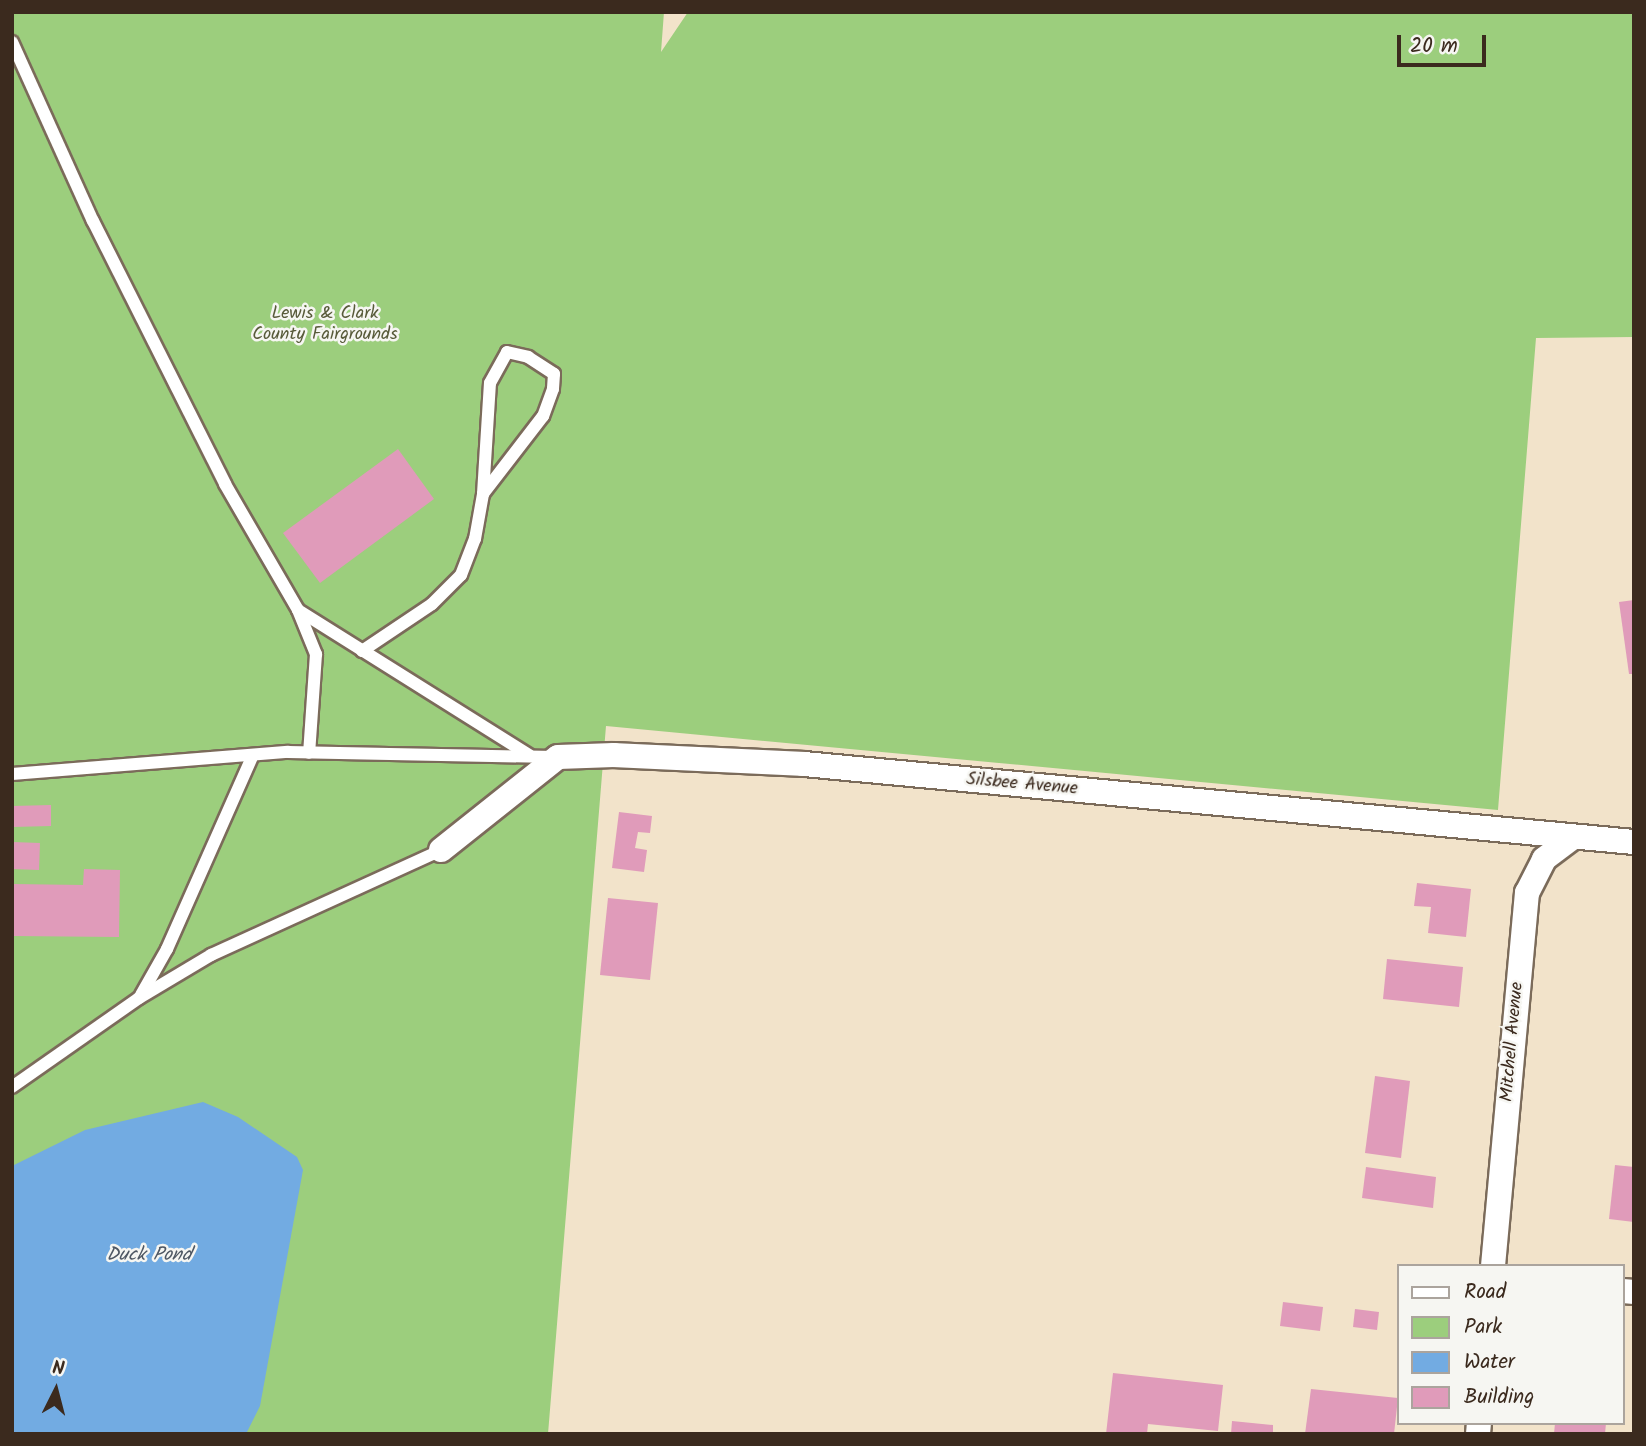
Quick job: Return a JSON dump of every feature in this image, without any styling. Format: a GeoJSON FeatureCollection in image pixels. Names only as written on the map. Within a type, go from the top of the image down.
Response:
{"type":"FeatureCollection","features":[{"type":"Feature","properties":{"kind":"street","name":"Silsbee Avenue"},"geometry":{"type":"LineString","coordinates":[[558,757],[804,764],[1634,842]]}},
{"type":"Feature","properties":{"kind":"street"},"geometry":{"type":"LineString","coordinates":[[441,850],[558,757]]}},
{"type":"Feature","properties":{"kind":"street","name":"Mitchell Avenue"},"geometry":{"type":"LineString","coordinates":[[1493,1264],[1527,893],[1544,859],[1573,837]]}},
{"type":"Feature","properties":{"kind":"lane"},"geometry":{"type":"LineString","coordinates":[[12,42],[99,233],[249,532],[298,610],[316,654],[309,753]]}},
{"type":"Feature","properties":{"kind":"lane"},"geometry":{"type":"LineString","coordinates":[[12,77],[28,76]]}},
{"type":"Feature","properties":{"kind":"lane"},"geometry":{"type":"LineString","coordinates":[[362,651],[432,604],[461,575],[475,539],[483,494],[490,383],[507,352],[528,357],[554,374],[553,388],[543,415],[483,494]]}},
{"type":"Feature","properties":{"kind":"lane"},"geometry":{"type":"LineString","coordinates":[[298,610],[531,756]]}},
{"type":"Feature","properties":{"kind":"lane"},"geometry":{"type":"LineString","coordinates":[[12,774],[309,753],[558,757]]}},
{"type":"Feature","properties":{"kind":"lane"},"geometry":{"type":"LineString","coordinates":[[139,998],[172,938],[253,755]]}},
{"type":"Feature","properties":{"kind":"lane"},"geometry":{"type":"LineString","coordinates":[[12,1087],[139,998],[211,955],[441,850]]}},
{"type":"Feature","properties":{"kind":"green space","name":"Lewis & Clark County Fairgrounds"},"geometry":{"type":"Polygon","coordinates":[[[12,12],[664,12],[661,52],[688,12],[1634,12],[1634,337],[1536,338],[1498,810],[606,726],[548,1434],[12,1434],[12,12]]]}},
{"type":"Feature","properties":{"kind":"water","name":"Duck Pond"},"geometry":{"type":"Polygon","coordinates":[[[203,1102],[238,1117],[297,1157],[303,1170],[260,1406],[246,1434],[12,1434],[12,1166],[85,1130],[203,1102]]]}},
{"type":"Feature","properties":{"kind":"building"},"geometry":{"type":"Polygon","coordinates":[[[398,449],[434,499],[320,583],[283,533],[398,449]]]}},
{"type":"Feature","properties":{"kind":"building"},"geometry":{"type":"Polygon","coordinates":[[[1634,600],[1634,674],[1629,674],[1619,602],[1634,600]]]}},
{"type":"Feature","properties":{"kind":"building"},"geometry":{"type":"Polygon","coordinates":[[[51,805],[51,826],[12,827],[12,806],[51,805]]]}},
{"type":"Feature","properties":{"kind":"building"},"geometry":{"type":"Polygon","coordinates":[[[619,812],[652,816],[650,833],[638,832],[635,848],[647,850],[644,872],[612,868],[619,812]]]}},
{"type":"Feature","properties":{"kind":"building"},"geometry":{"type":"Polygon","coordinates":[[[12,842],[40,843],[39,870],[12,869],[12,842]]]}},
{"type":"Feature","properties":{"kind":"building"},"geometry":{"type":"Polygon","coordinates":[[[84,869],[120,870],[119,937],[12,936],[12,884],[83,885],[84,869]]]}},
{"type":"Feature","properties":{"kind":"building"},"geometry":{"type":"Polygon","coordinates":[[[1417,883],[1471,889],[1466,937],[1428,933],[1431,907],[1414,906],[1417,883]]]}},
{"type":"Feature","properties":{"kind":"building"},"geometry":{"type":"Polygon","coordinates":[[[608,898],[658,903],[650,980],[600,975],[608,898]]]}},
{"type":"Feature","properties":{"kind":"building"},"geometry":{"type":"Polygon","coordinates":[[[1387,959],[1463,967],[1459,1007],[1383,999],[1387,959]]]}},
{"type":"Feature","properties":{"kind":"building"},"geometry":{"type":"Polygon","coordinates":[[[1375,1076],[1410,1081],[1401,1158],[1365,1153],[1375,1076]]]}},
{"type":"Feature","properties":{"kind":"building"},"geometry":{"type":"Polygon","coordinates":[[[1615,1165],[1634,1167],[1634,1222],[1609,1219],[1615,1165]]]}},
{"type":"Feature","properties":{"kind":"building"},"geometry":{"type":"Polygon","coordinates":[[[1366,1167],[1436,1177],[1433,1208],[1362,1198],[1366,1167]]]}},
{"type":"Feature","properties":{"kind":"building"},"geometry":{"type":"Polygon","coordinates":[[[1283,1302],[1323,1307],[1320,1331],[1280,1326],[1283,1302]]]}},
{"type":"Feature","properties":{"kind":"building"},"geometry":{"type":"Polygon","coordinates":[[[1355,1309],[1379,1312],[1377,1330],[1353,1327],[1355,1309]]]}},
{"type":"Feature","properties":{"kind":"building"},"geometry":{"type":"Polygon","coordinates":[[[1113,1373],[1223,1385],[1218,1431],[1148,1424],[1147,1434],[1106,1434],[1113,1373]]]}},
{"type":"Feature","properties":{"kind":"building"},"geometry":{"type":"Polygon","coordinates":[[[1311,1389],[1398,1398],[1394,1434],[1305,1434],[1311,1389]]]}},
{"type":"Feature","properties":{"kind":"building"},"geometry":{"type":"Polygon","coordinates":[[[1232,1421],[1273,1425],[1273,1434],[1231,1434],[1232,1421]]]}},
{"type":"Feature","properties":{"kind":"building"},"geometry":{"type":"Polygon","coordinates":[[[1555,1425],[1606,1425],[1605,1434],[1554,1434],[1555,1425]]]}}]}
